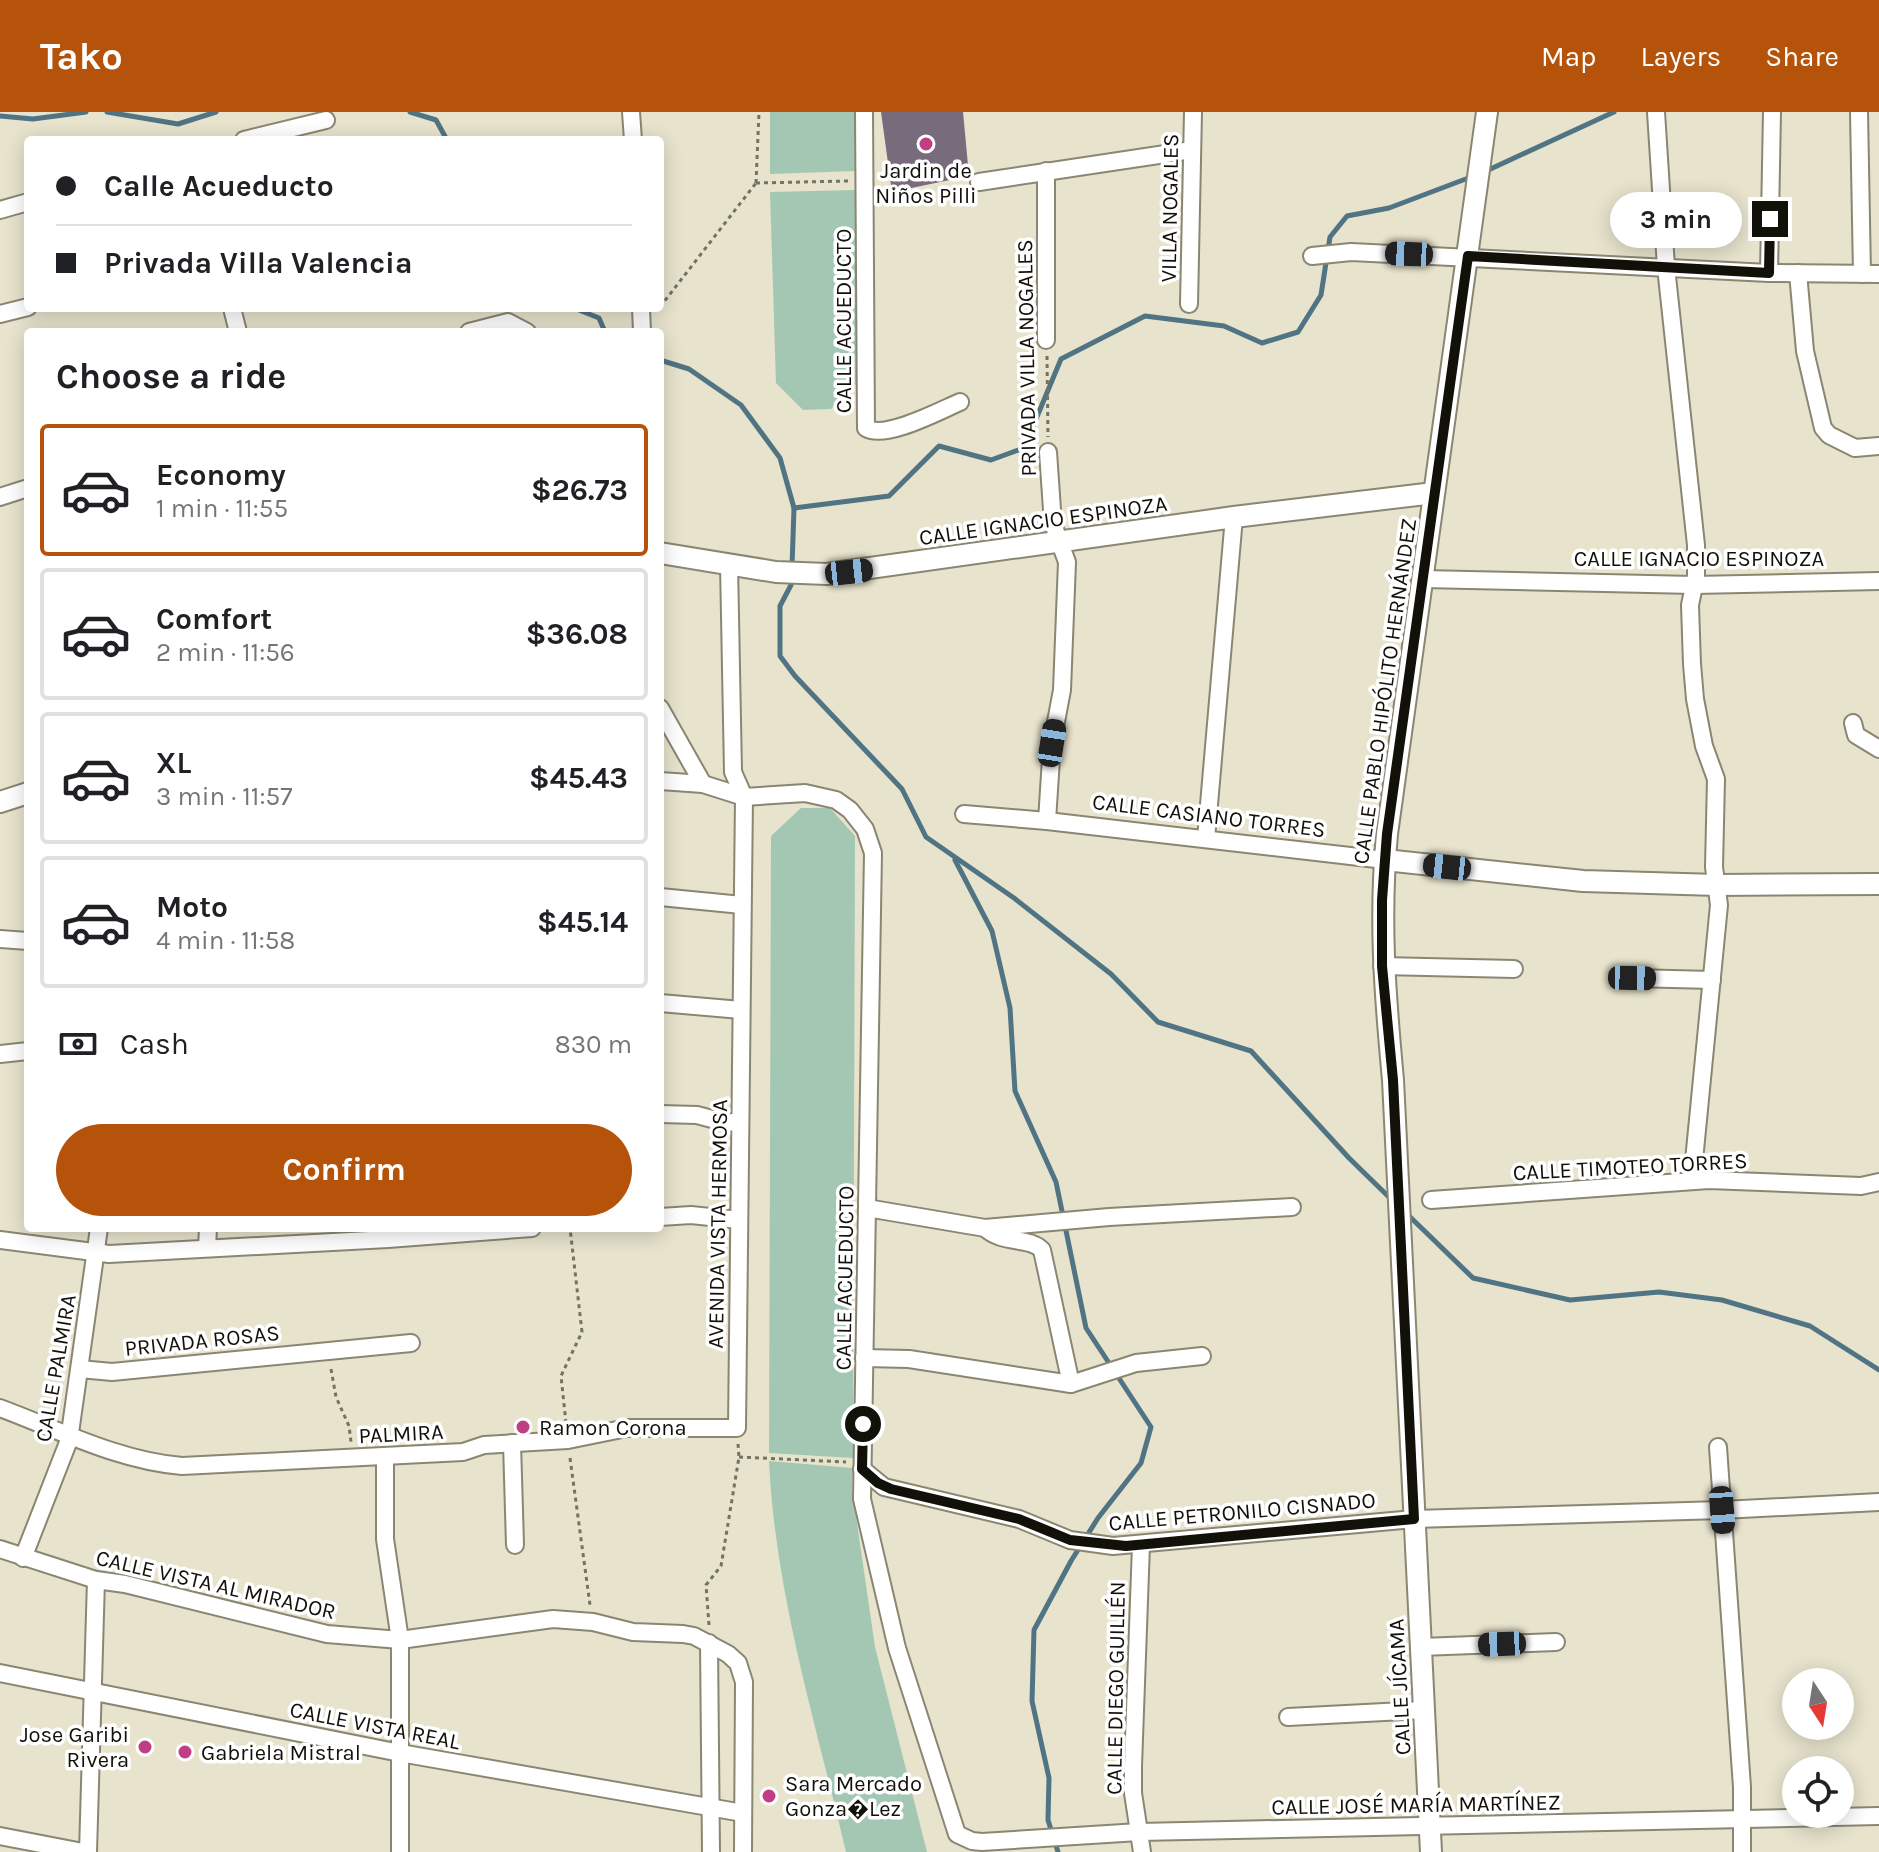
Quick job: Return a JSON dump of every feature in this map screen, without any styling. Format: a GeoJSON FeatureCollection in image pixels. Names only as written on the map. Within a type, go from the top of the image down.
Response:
{"type":"FeatureCollection","features":[{"type":"Feature","properties":{"kind":"street"},"geometry":{"type":"LineString","coordinates":[[631,112],[633,136]]}},
{"type":"Feature","properties":{"kind":"street","name":"CALLE ACUEDUCTO"},"geometry":{"type":"LineString","coordinates":[[864,112],[866,428],[886,431],[960,402]]}},
{"type":"Feature","properties":{"kind":"street","name":"VILLA NOGALES"},"geometry":{"type":"LineString","coordinates":[[1189,304],[1193,112]]}},
{"type":"Feature","properties":{"kind":"street","name":"CALLE PABLO HIPÓLITO HERNÁNDEZ"},"geometry":{"type":"LineString","coordinates":[[1414,1519],[1393,1080],[1382,966],[1382,900],[1487,112]]}},
{"type":"Feature","properties":{"kind":"street"},"geometry":{"type":"LineString","coordinates":[[1656,112],[1666,267],[1696,545],[1690,605],[1693,686],[1704,746],[1716,779],[1714,867],[1719,905],[1692,1181]]}},
{"type":"Feature","properties":{"kind":"street"},"geometry":{"type":"LineString","coordinates":[[1769,273],[1772,112]]}},
{"type":"Feature","properties":{"kind":"street"},"geometry":{"type":"LineString","coordinates":[[1313,256],[1340,253],[1468,256],[1769,273],[1870,274],[1859,112]]}},
{"type":"Feature","properties":{"kind":"street"},"geometry":{"type":"LineString","coordinates":[[260,136],[326,120]]}},
{"type":"Feature","properties":{"kind":"street"},"geometry":{"type":"LineString","coordinates":[[979,182],[1192,150]]}},
{"type":"Feature","properties":{"kind":"street","name":"PRIVADA VILLA NOGALES"},"geometry":{"type":"LineString","coordinates":[[1046,171],[1046,340]]}},
{"type":"Feature","properties":{"kind":"street"},"geometry":{"type":"LineString","coordinates":[[0,210],[24,203]]}},
{"type":"Feature","properties":{"kind":"street"},"geometry":{"type":"LineString","coordinates":[[1798,273],[1805,351],[1827,433],[1858,449],[1879,446]]}},
{"type":"Feature","properties":{"kind":"street"},"geometry":{"type":"LineString","coordinates":[[0,314],[24,308]]}},
{"type":"Feature","properties":{"kind":"street"},"geometry":{"type":"LineString","coordinates":[[487,328],[508,322],[519,328]]}},
{"type":"Feature","properties":{"kind":"street","name":"PRIVADA VILLA NOGALES"},"geometry":{"type":"LineString","coordinates":[[1047,821],[1052,743],[1062,690],[1067,562],[1053,524],[1048,452]]}},
{"type":"Feature","properties":{"kind":"street"},"geometry":{"type":"LineString","coordinates":[[0,497],[24,489]]}},
{"type":"Feature","properties":{"kind":"street","name":"CALLE IGNACIO ESPINOZA"},"geometry":{"type":"LineString","coordinates":[[664,554],[779,573],[870,570],[1234,517],[1434,493]]}},
{"type":"Feature","properties":{"kind":"street"},"geometry":{"type":"LineString","coordinates":[[1206,839],[1234,517]]}},
{"type":"Feature","properties":{"kind":"street","name":"AVENIDA VISTA HERMOSA"},"geometry":{"type":"LineString","coordinates":[[729,564],[733,772],[744,797],[737,1428]]}},
{"type":"Feature","properties":{"kind":"street","name":"CALLE IGNACIO ESPINOZA"},"geometry":{"type":"LineString","coordinates":[[1423,579],[1694,585],[1879,581]]}},
{"type":"Feature","properties":{"kind":"street"},"geometry":{"type":"LineString","coordinates":[[664,715],[703,784]]}},
{"type":"Feature","properties":{"kind":"street"},"geometry":{"type":"LineString","coordinates":[[1853,723],[1856,735],[1879,749]]}},
{"type":"Feature","properties":{"kind":"street"},"geometry":{"type":"LineString","coordinates":[[664,781],[703,784],[744,797]]}},
{"type":"Feature","properties":{"kind":"street","name":"CALLE ACUEDUCTO"},"geometry":{"type":"LineString","coordinates":[[744,797],[805,793],[836,800],[850,810],[865,829],[873,853],[862,1499],[897,1648],[957,1834]]}},
{"type":"Feature","properties":{"kind":"street"},"geometry":{"type":"LineString","coordinates":[[0,802],[24,794]]}},
{"type":"Feature","properties":{"kind":"street","name":"CALLE CASIANO TORRES"},"geometry":{"type":"LineString","coordinates":[[964,814],[1583,881],[1717,885],[1879,884]]}},
{"type":"Feature","properties":{"kind":"street"},"geometry":{"type":"LineString","coordinates":[[664,897],[742,905]]}},
{"type":"Feature","properties":{"kind":"street"},"geometry":{"type":"LineString","coordinates":[[0,939],[24,941]]}},
{"type":"Feature","properties":{"kind":"street"},"geometry":{"type":"LineString","coordinates":[[1382,966],[1514,969]]}},
{"type":"Feature","properties":{"kind":"street"},"geometry":{"type":"LineString","coordinates":[[1632,978],[1712,980]]}},
{"type":"Feature","properties":{"kind":"street"},"geometry":{"type":"LineString","coordinates":[[664,1003],[741,1010]]}},
{"type":"Feature","properties":{"kind":"street"},"geometry":{"type":"LineString","coordinates":[[0,1054],[24,1051]]}},
{"type":"Feature","properties":{"kind":"street"},"geometry":{"type":"LineString","coordinates":[[664,1114],[697,1115],[727,1123],[740,1121]]}},
{"type":"Feature","properties":{"kind":"street","name":"CALLE TIMOTEO TORRES"},"geometry":{"type":"LineString","coordinates":[[1431,1200],[1692,1181],[1861,1186],[1879,1182]]}},
{"type":"Feature","properties":{"kind":"street"},"geometry":{"type":"LineString","coordinates":[[867,1208],[992,1228],[1109,1217],[1292,1207]]}},
{"type":"Feature","properties":{"kind":"street"},"geometry":{"type":"LineString","coordinates":[[664,1217],[691,1215],[739,1220]]}},
{"type":"Feature","properties":{"kind":"street"},"geometry":{"type":"LineString","coordinates":[[992,1228],[996,1237],[1036,1244],[1042,1250],[1071,1384]]}},
{"type":"Feature","properties":{"kind":"street","name":"CALLE PALMIRA"},"geometry":{"type":"LineString","coordinates":[[23,1558],[70,1434],[99,1232]]}},
{"type":"Feature","properties":{"kind":"street"},"geometry":{"type":"LineString","coordinates":[[207,1248],[208,1232]]}},
{"type":"Feature","properties":{"kind":"street"},"geometry":{"type":"LineString","coordinates":[[0,1240],[97,1253],[418,1232]]}},
{"type":"Feature","properties":{"kind":"street","name":"PRIVADA ROSAS"},"geometry":{"type":"LineString","coordinates":[[80,1369],[112,1372],[411,1343]]}},
{"type":"Feature","properties":{"kind":"street"},"geometry":{"type":"LineString","coordinates":[[864,1358],[909,1359],[1071,1384],[1136,1363],[1202,1356]]}},
{"type":"Feature","properties":{"kind":"street"},"geometry":{"type":"LineString","coordinates":[[0,1408],[70,1434]]}},
{"type":"Feature","properties":{"kind":"street","name":"PALMIRA"},"geometry":{"type":"LineString","coordinates":[[70,1434],[115,1452],[172,1465],[207,1467],[463,1452],[484,1445],[568,1440],[627,1428],[737,1428]]}},
{"type":"Feature","properties":{"kind":"street"},"geometry":{"type":"LineString","coordinates":[[512,1443],[515,1545]]}},
{"type":"Feature","properties":{"kind":"street"},"geometry":{"type":"LineString","coordinates":[[1718,1447],[1744,1819],[1742,1852]]}},
{"type":"Feature","properties":{"kind":"street"},"geometry":{"type":"LineString","coordinates":[[385,1457],[385,1539],[400,1640],[400,1852]]}},
{"type":"Feature","properties":{"kind":"street","name":"CALLE PETRONILO CISNADO"},"geometry":{"type":"LineString","coordinates":[[862,1466],[884,1487],[1019,1519],[1070,1540],[1101,1545],[1141,1545],[1414,1519],[1879,1502]]}},
{"type":"Feature","properties":{"kind":"street","name":"CALLE JÍCAMA"},"geometry":{"type":"LineString","coordinates":[[1414,1519],[1431,1852]]}},
{"type":"Feature","properties":{"kind":"street","name":"CALLE DIEGO GUILLÉN"},"geometry":{"type":"LineString","coordinates":[[1141,1545],[1133,1793],[1142,1852]]}},
{"type":"Feature","properties":{"kind":"street","name":"CALLE VISTA AL MIRADOR"},"geometry":{"type":"LineString","coordinates":[[0,1549],[96,1580],[125,1584],[314,1632],[400,1640],[545,1619],[593,1622],[633,1632],[683,1634],[709,1643]]}},
{"type":"Feature","properties":{"kind":"street"},"geometry":{"type":"LineString","coordinates":[[0,1836],[86,1852],[96,1580]]}},
{"type":"Feature","properties":{"kind":"street"},"geometry":{"type":"LineString","coordinates":[[1421,1647],[1556,1642]]}},
{"type":"Feature","properties":{"kind":"street"},"geometry":{"type":"LineString","coordinates":[[709,1643],[711,1852]]}},
{"type":"Feature","properties":{"kind":"street"},"geometry":{"type":"LineString","coordinates":[[709,1643],[738,1663],[744,1682],[743,1852]]}},
{"type":"Feature","properties":{"kind":"street","name":"CALLE VISTA REAL"},"geometry":{"type":"LineString","coordinates":[[0,1673],[400,1753],[743,1813]]}},
{"type":"Feature","properties":{"kind":"street"},"geometry":{"type":"LineString","coordinates":[[1288,1717],[1423,1710]]}},
{"type":"Feature","properties":{"kind":"street","name":"CALLE JOSÉ MARÍA MARTÍNEZ"},"geometry":{"type":"LineString","coordinates":[[957,1834],[982,1842],[1139,1832],[1879,1816]]}},
{"type":"Feature","properties":{"kind":"path"},"geometry":{"type":"LineString","coordinates":[[664,302],[756,183],[759,112]]}},
{"type":"Feature","properties":{"kind":"path"},"geometry":{"type":"LineString","coordinates":[[756,183],[864,180]]}},
{"type":"Feature","properties":{"kind":"path","name":"PRIVADA VILLA NOGALES"},"geometry":{"type":"LineString","coordinates":[[1046,340],[1048,452]]}},
{"type":"Feature","properties":{"kind":"path"},"geometry":{"type":"LineString","coordinates":[[570,1232],[582,1332],[561,1376],[593,1622]]}},
{"type":"Feature","properties":{"kind":"path"},"geometry":{"type":"LineString","coordinates":[[328,1349],[336,1397],[349,1426],[353,1458]]}},
{"type":"Feature","properties":{"kind":"path"},"geometry":{"type":"LineString","coordinates":[[709,1643],[710,1611],[706,1585],[721,1566],[739,1457],[737,1428]]}},
{"type":"Feature","properties":{"kind":"path"},"geometry":{"type":"LineString","coordinates":[[739,1457],[862,1466]]}},
{"type":"Feature","properties":{"kind":"green space"},"geometry":{"type":"Polygon","coordinates":[[[770,112],[855,112],[855,171],[770,174],[770,112]]]}},
{"type":"Feature","properties":{"kind":"green space"},"geometry":{"type":"Polygon","coordinates":[[[855,190],[858,382],[831,409],[803,410],[776,383],[770,192],[855,190]]]}},
{"type":"Feature","properties":{"kind":"green space"},"geometry":{"type":"Polygon","coordinates":[[[801,808],[830,808],[855,836],[853,1458],[769,1453],[771,836],[801,808]]]}},
{"type":"Feature","properties":{"kind":"green space"},"geometry":{"type":"Polygon","coordinates":[[[769,1461],[853,1468],[852,1489],[875,1647],[927,1852],[846,1852],[788,1609],[779,1560],[769,1461]]]}},
{"type":"Feature","properties":{"kind":"building","name":"Jardin de Niños Pilli"},"geometry":{"type":"Polygon","coordinates":[[[881,112],[963,112],[969,176],[892,192],[881,112]]]}},
{"type":"Feature","properties":{"kind":"waterway"},"geometry":{"type":"LineString","coordinates":[[0,116],[33,119],[86,112]]}},
{"type":"Feature","properties":{"kind":"waterway"},"geometry":{"type":"LineString","coordinates":[[107,112],[178,124],[216,112]]}},
{"type":"Feature","properties":{"kind":"waterway"},"geometry":{"type":"LineString","coordinates":[[410,112],[436,120],[445,136]]}},
{"type":"Feature","properties":{"kind":"waterway"},"geometry":{"type":"LineString","coordinates":[[1484,172],[1614,112]]}},
{"type":"Feature","properties":{"kind":"waterway"},"geometry":{"type":"LineString","coordinates":[[794,508],[889,496],[939,446],[991,460],[1024,448],[1061,359],[1145,316],[1224,326],[1262,343],[1298,332],[1321,295],[1330,237],[1347,216],[1389,208],[1471,177]]}},
{"type":"Feature","properties":{"kind":"waterway"},"geometry":{"type":"LineString","coordinates":[[584,312],[599,318],[603,328]]}},
{"type":"Feature","properties":{"kind":"waterway"},"geometry":{"type":"LineString","coordinates":[[664,361],[689,369],[741,405],[780,458],[794,508],[792,567]]}},
{"type":"Feature","properties":{"kind":"waterway"},"geometry":{"type":"LineString","coordinates":[[791,577],[791,585],[780,606],[780,656],[795,676],[902,789],[926,837],[1014,898],[1111,974],[1158,1022],[1251,1051],[1393,1201]]}},
{"type":"Feature","properties":{"kind":"waterway"},"geometry":{"type":"LineString","coordinates":[[955,860],[992,931],[1010,1008],[1015,1091],[1056,1182],[1086,1328],[1151,1427],[1141,1463],[1098,1518],[1034,1630],[1032,1701],[1049,1778],[1048,1820],[1058,1852]]}},
{"type":"Feature","properties":{"kind":"waterway"},"geometry":{"type":"LineString","coordinates":[[1406,1213],[1473,1278],[1570,1300],[1659,1292],[1722,1300],[1810,1326],[1879,1370]]}},
{"type":"Feature","properties":{"kind":"place","name":"Jardin de Niños Pilli"},"geometry":{"type":"Point","coordinates":[926,144]}},
{"type":"Feature","properties":{"kind":"place","name":"Ramon Corona"},"geometry":{"type":"Point","coordinates":[523,1427]}},
{"type":"Feature","properties":{"kind":"place","name":"Jose Garibi Rivera"},"geometry":{"type":"Point","coordinates":[145,1747]}},
{"type":"Feature","properties":{"kind":"place","name":"Gabriela Mistral"},"geometry":{"type":"Point","coordinates":[185,1752]}},
{"type":"Feature","properties":{"kind":"place","name":"Sara Mercado Gonza�Lez"},"geometry":{"type":"Point","coordinates":[769,1796]}},
{"type":"Feature","properties":{"kind":"route"},"geometry":{"type":"LineString","coordinates":[[863,1424],[862,1469],[884,1487],[1030,1522],[1046,1532],[1081,1543],[1126,1546],[1414,1519],[1393,1080],[1382,966],[1382,900],[1387,834],[1468,256],[1769,273],[1770,219]]}}]}
